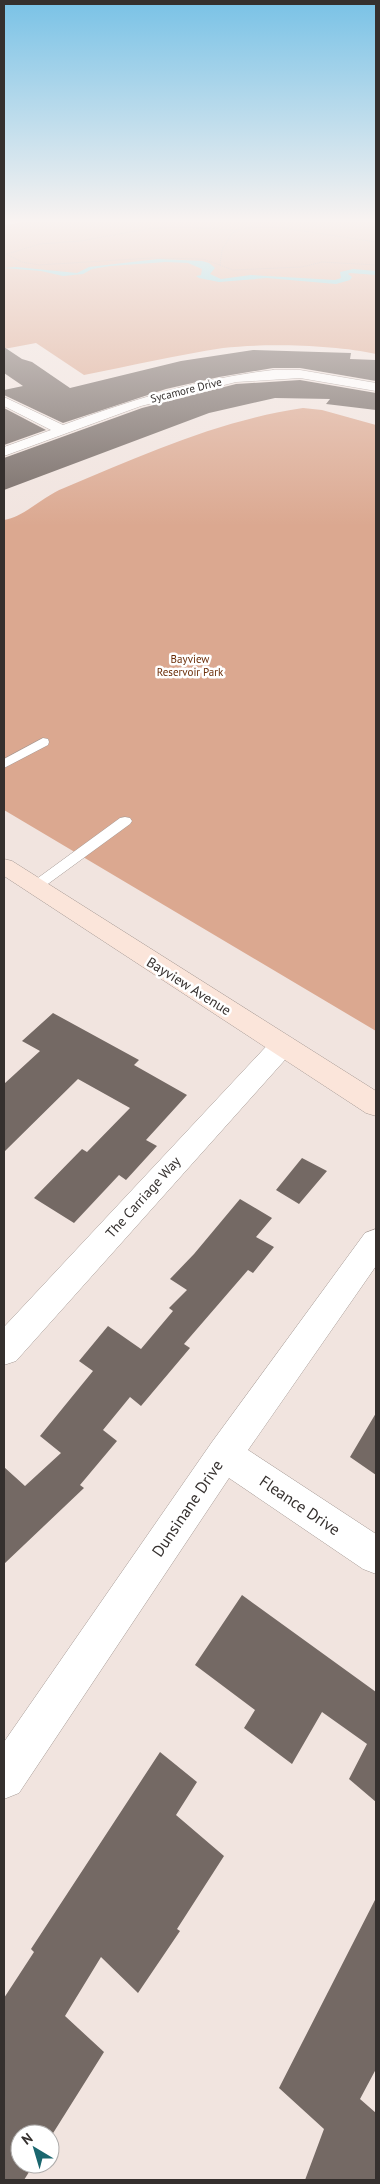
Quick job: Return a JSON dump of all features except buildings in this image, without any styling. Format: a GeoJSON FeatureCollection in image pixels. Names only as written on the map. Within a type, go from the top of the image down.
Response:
{"type":"FeatureCollection","features":[{"type":"Feature","properties":{"kind":"main road","name":"Bayview Avenue"},"geometry":{"type":"LineString","coordinates":[[4,866],[88,922],[376,1105]]}},
{"type":"Feature","properties":{"kind":"street","name":"Sycamore Drive"},"geometry":{"type":"LineString","coordinates":[[4,452],[154,398],[248,376],[300,374],[376,387]]}},
{"type":"Feature","properties":{"kind":"street"},"geometry":{"type":"LineString","coordinates":[[4,401],[62,430]]}},
{"type":"Feature","properties":{"kind":"street","name":"The Carriage Way"},"geometry":{"type":"LineString","coordinates":[[4,1350],[283,1045]]}},
{"type":"Feature","properties":{"kind":"street","name":"Dunsinane Drive"},"geometry":{"type":"LineString","coordinates":[[4,1778],[224,1454],[376,1242]]}},
{"type":"Feature","properties":{"kind":"street","name":"Fleance Drive"},"geometry":{"type":"LineString","coordinates":[[224,1454],[376,1556]]}},
{"type":"Feature","properties":{"kind":"lane"},"geometry":{"type":"LineString","coordinates":[[4,764],[43,742]]}},
{"type":"Feature","properties":{"kind":"lane"},"geometry":{"type":"LineString","coordinates":[[36,886],[125,821]]}},
{"type":"Feature","properties":{"kind":"green space"},"geometry":{"type":"Polygon","coordinates":[[[4,323],[376,323],[376,354],[321,347],[240,346],[188,354],[84,375],[36,343],[4,349],[4,323]]]}},
{"type":"Feature","properties":{"kind":"green space","name":"Bayview Reservoir Park"},"geometry":{"type":"Polygon","coordinates":[[[303,408],[322,410],[376,425],[376,1031],[4,810],[4,520],[20,514],[64,488],[182,440],[242,421],[303,408]]]}}]}
